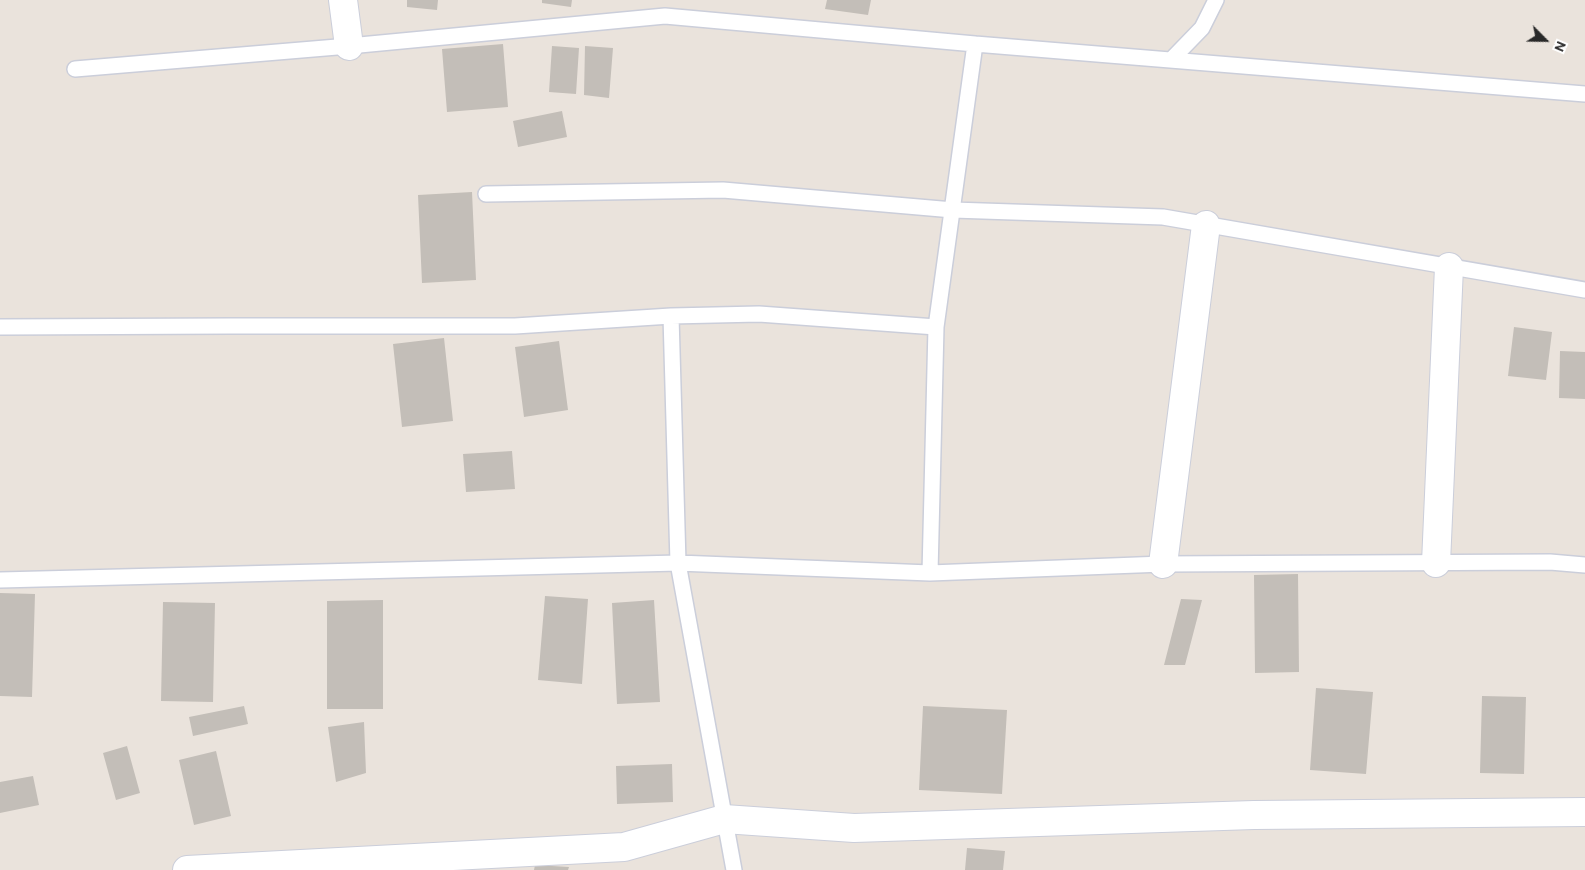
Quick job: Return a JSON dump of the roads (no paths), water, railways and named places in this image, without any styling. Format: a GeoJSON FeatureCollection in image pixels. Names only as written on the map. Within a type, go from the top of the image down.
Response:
{"type":"FeatureCollection","features":[{"type":"Feature","properties":{"kind":"street"},"geometry":{"type":"LineString","coordinates":[[343,0],[349,46]]}},
{"type":"Feature","properties":{"kind":"street"},"geometry":{"type":"LineString","coordinates":[[1163,564],[1206,225]]}},
{"type":"Feature","properties":{"kind":"street"},"geometry":{"type":"LineString","coordinates":[[1436,563],[1449,267]]}},
{"type":"Feature","properties":{"kind":"street"},"geometry":{"type":"LineString","coordinates":[[187,870],[624,847],[724,819],[854,828],[1254,815],[1585,812]]}},
{"type":"Feature","properties":{"kind":"lane"},"geometry":{"type":"LineString","coordinates":[[1172,60],[1202,28],[1216,0]]}},
{"type":"Feature","properties":{"kind":"lane"},"geometry":{"type":"LineString","coordinates":[[75,68],[349,46],[665,16],[975,44],[1585,94]]}},
{"type":"Feature","properties":{"kind":"lane"},"geometry":{"type":"LineString","coordinates":[[930,573],[936,327],[975,44]]}},
{"type":"Feature","properties":{"kind":"lane"},"geometry":{"type":"LineString","coordinates":[[486,194],[723,190],[953,210],[1163,217],[1585,290]]}},
{"type":"Feature","properties":{"kind":"lane"},"geometry":{"type":"LineString","coordinates":[[0,328],[516,326],[671,316],[759,314],[936,327]]}},
{"type":"Feature","properties":{"kind":"lane"},"geometry":{"type":"LineString","coordinates":[[671,316],[678,563],[734,870]]}},
{"type":"Feature","properties":{"kind":"lane"},"geometry":{"type":"LineString","coordinates":[[0,580],[678,563],[930,573],[1163,564],[1550,562],[1585,565]]}}]}
